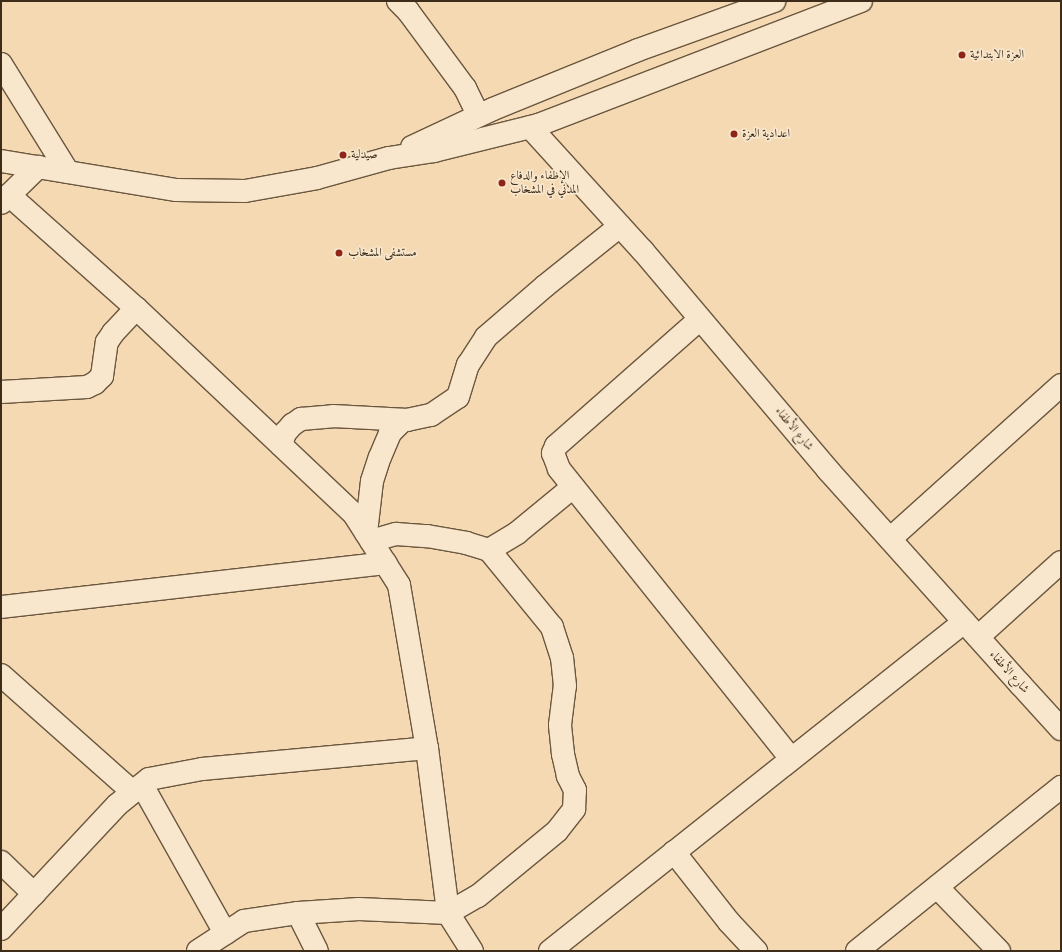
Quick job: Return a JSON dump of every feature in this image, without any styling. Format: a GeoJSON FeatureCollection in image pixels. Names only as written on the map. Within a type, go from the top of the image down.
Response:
{"type":"FeatureCollection","features":[{"type":"Feature","properties":{"kind":"street"},"geometry":{"type":"LineString","coordinates":[[398,1],[408,11],[465,88],[478,115]]}},
{"type":"Feature","properties":{"kind":"street"},"geometry":{"type":"LineString","coordinates":[[389,158],[478,115],[638,50],[774,1]]}},
{"type":"Feature","properties":{"kind":"street"},"geometry":{"type":"LineString","coordinates":[[1,161],[177,190],[245,191],[317,178],[389,158],[434,151],[530,127],[861,1]]}},
{"type":"Feature","properties":{"kind":"street"},"geometry":{"type":"LineString","coordinates":[[1,64],[68,172]]}},
{"type":"Feature","properties":{"kind":"street","name":"شارع الأطفاء"},"geometry":{"type":"LineString","coordinates":[[530,127],[620,226],[890,539],[1061,728]]}},
{"type":"Feature","properties":{"kind":"street"},"geometry":{"type":"LineString","coordinates":[[38,167],[5,199],[136,308],[354,514],[399,585],[427,748],[448,913],[472,951]]}},
{"type":"Feature","properties":{"kind":"street"},"geometry":{"type":"LineString","coordinates":[[368,537],[372,481],[390,433],[402,421],[431,416],[458,397],[468,365],[486,337],[545,286],[620,226]]}},
{"type":"Feature","properties":{"kind":"street"},"geometry":{"type":"LineString","coordinates":[[1,392],[87,387],[95,383],[102,376],[107,342],[113,333],[136,308]]}},
{"type":"Feature","properties":{"kind":"street"},"geometry":{"type":"LineString","coordinates":[[700,319],[556,446],[553,453],[554,460],[573,487],[791,759]]}},
{"type":"Feature","properties":{"kind":"street"},"geometry":{"type":"LineString","coordinates":[[890,539],[1061,385]]}},
{"type":"Feature","properties":{"kind":"street"},"geometry":{"type":"LineString","coordinates":[[281,445],[285,433],[292,425],[301,420],[333,416],[408,420]]}},
{"type":"Feature","properties":{"kind":"street"},"geometry":{"type":"LineString","coordinates":[[489,550],[517,533],[573,487]]}},
{"type":"Feature","properties":{"kind":"street"},"geometry":{"type":"LineString","coordinates":[[198,951],[244,921],[298,914],[359,909],[448,913],[484,892],[556,831],[574,809],[574,790],[568,776],[563,754],[560,725],[565,686],[562,658],[552,627],[489,550],[466,543],[419,536],[396,534],[368,537]]}},
{"type":"Feature","properties":{"kind":"street"},"geometry":{"type":"LineString","coordinates":[[550,951],[791,759],[971,630],[1061,562]]}},
{"type":"Feature","properties":{"kind":"street"},"geometry":{"type":"LineString","coordinates":[[1,607],[385,563]]}},
{"type":"Feature","properties":{"kind":"street"},"geometry":{"type":"LineString","coordinates":[[1,675],[138,789],[226,933]]}},
{"type":"Feature","properties":{"kind":"street"},"geometry":{"type":"LineString","coordinates":[[1,929],[117,805],[149,779],[202,769],[427,748]]}},
{"type":"Feature","properties":{"kind":"street"},"geometry":{"type":"LineString","coordinates":[[857,951],[1061,788]]}},
{"type":"Feature","properties":{"kind":"street"},"geometry":{"type":"LineString","coordinates":[[674,852],[729,922],[756,951]]}},
{"type":"Feature","properties":{"kind":"street"},"geometry":{"type":"LineString","coordinates":[[1,862],[34,894]]}},
{"type":"Feature","properties":{"kind":"street"},"geometry":{"type":"LineString","coordinates":[[937,887],[999,951]]}},
{"type":"Feature","properties":{"kind":"street"},"geometry":{"type":"LineString","coordinates":[[298,914],[316,951]]}},
{"type":"Feature","properties":{"kind":"place","name":"العزة الابتدائية"},"geometry":{"type":"Point","coordinates":[962,55]}},
{"type":"Feature","properties":{"kind":"place","name":"اعدادية العزة"},"geometry":{"type":"Point","coordinates":[734,134]}},
{"type":"Feature","properties":{"kind":"place","name":"صيدلية"},"geometry":{"type":"Point","coordinates":[343,155]}},
{"type":"Feature","properties":{"kind":"place","name":"الإطفاء والدفاع المدني في المشخاب"},"geometry":{"type":"Point","coordinates":[502,183]}},
{"type":"Feature","properties":{"kind":"place","name":"مستشفى المشخاب"},"geometry":{"type":"Point","coordinates":[339,253]}}]}
